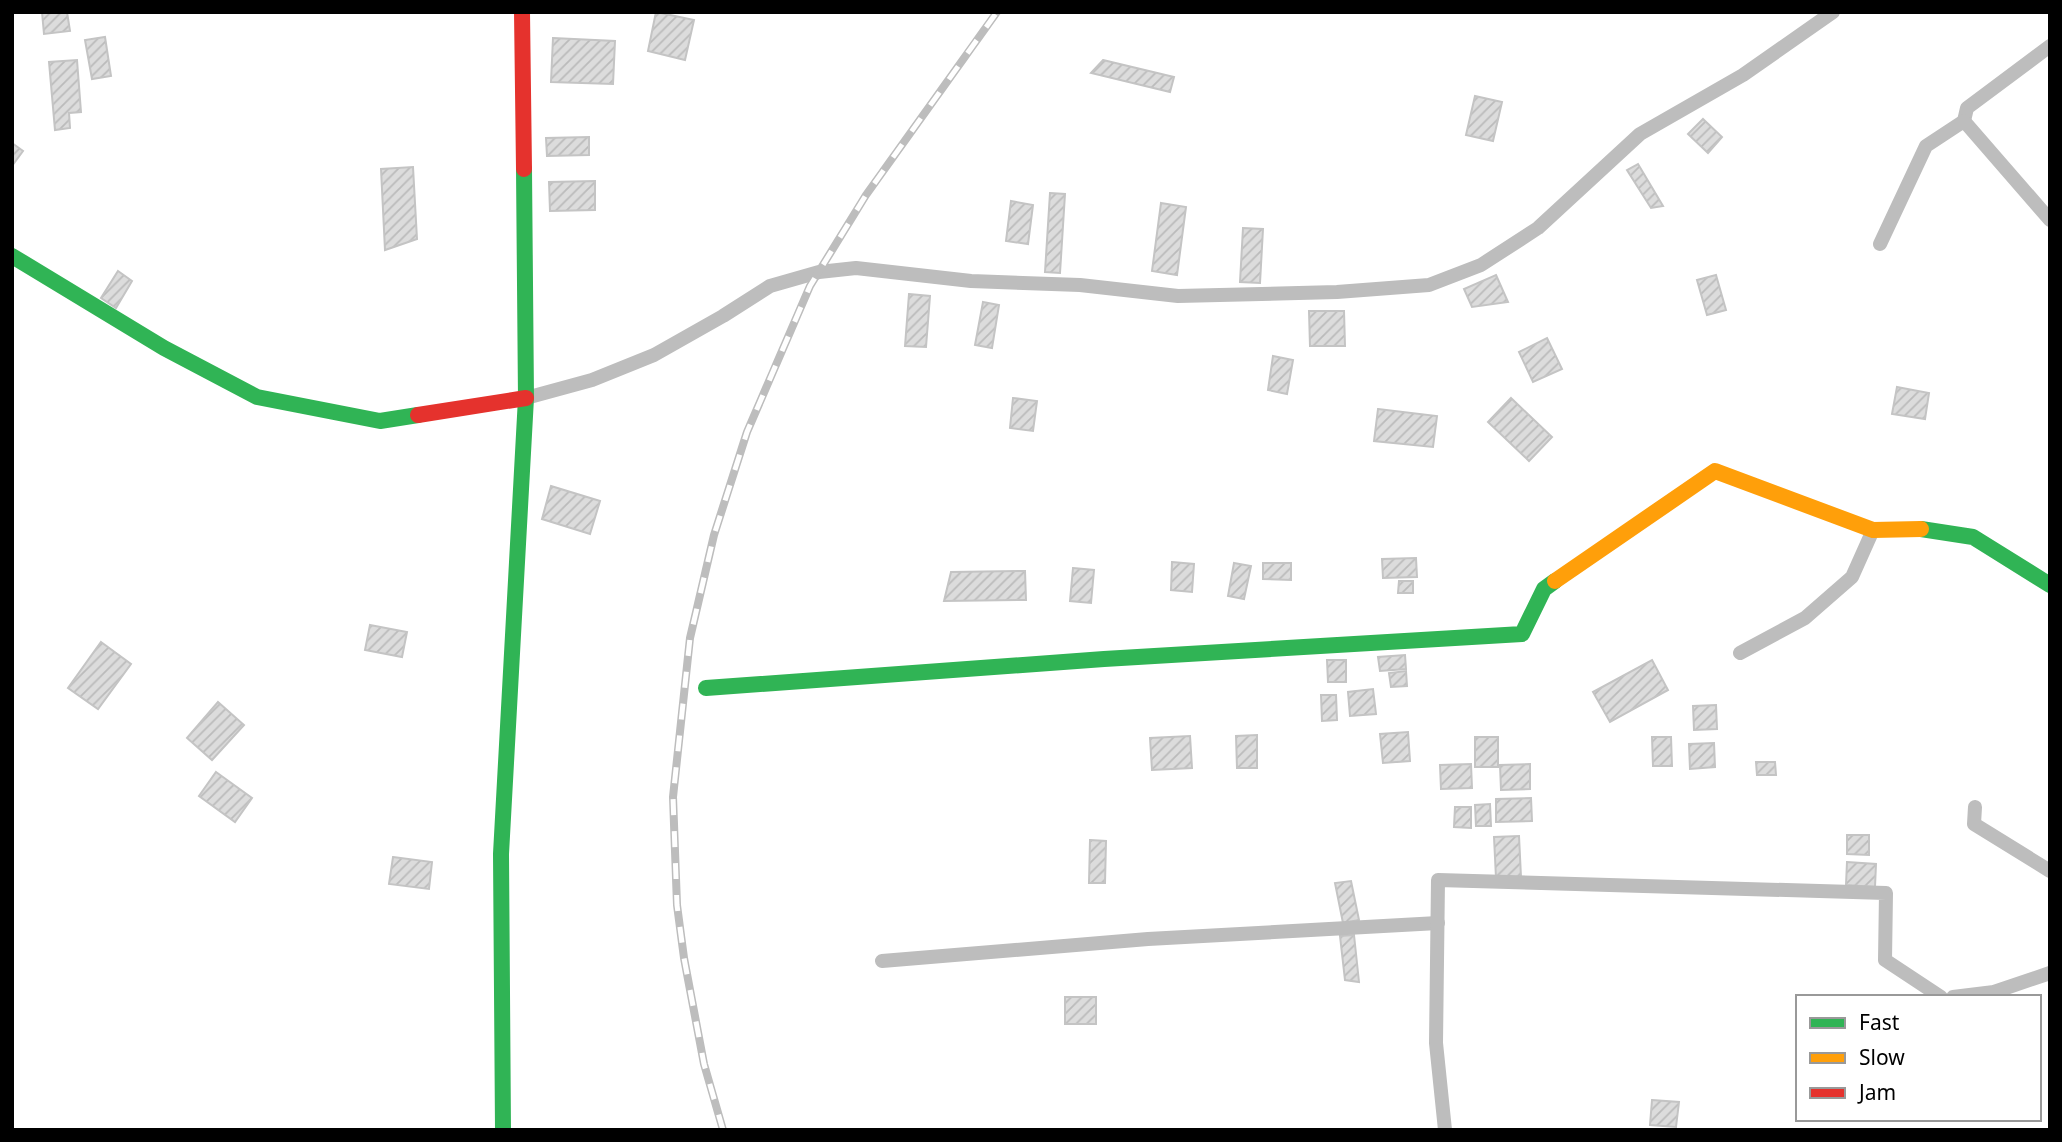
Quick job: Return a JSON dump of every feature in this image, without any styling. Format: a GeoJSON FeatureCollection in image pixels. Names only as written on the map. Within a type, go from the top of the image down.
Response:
{"type":"FeatureCollection","features":[{"type":"Feature","properties":{"kind":"street"},"geometry":{"type":"LineString","coordinates":[[503,1130],[501,854],[526,398],[522,12]]}},
{"type":"Feature","properties":{"kind":"street"},"geometry":{"type":"LineString","coordinates":[[12,256],[164,348],[257,397],[380,421],[526,398],[592,380],[654,355],[770,286],[819,272],[856,268],[971,281],[1080,285],[1178,296],[1282,295],[1429,285],[1481,265],[1538,228],[1640,134],[1743,75],[1833,12]]}},
{"type":"Feature","properties":{"kind":"street"},"geometry":{"type":"LineString","coordinates":[[1880,244],[1926,146],[1964,121],[1967,108],[2050,46]]}},
{"type":"Feature","properties":{"kind":"street"},"geometry":{"type":"LineString","coordinates":[[1964,121],[2050,220]]}},
{"type":"Feature","properties":{"kind":"street"},"geometry":{"type":"LineString","coordinates":[[706,688],[1104,659],[1522,634],[1544,589],[1715,471],[1873,530],[1923,529],[1973,537],[2050,585]]}},
{"type":"Feature","properties":{"kind":"street"},"geometry":{"type":"LineString","coordinates":[[1740,653],[1805,618],[1852,577],[1873,530]]}},
{"type":"Feature","properties":{"kind":"street"},"geometry":{"type":"LineString","coordinates":[[1975,807],[1974,824],[2050,871]]}},
{"type":"Feature","properties":{"kind":"street"},"geometry":{"type":"LineString","coordinates":[[1445,1130],[1436,1043],[1438,880],[1886,893],[1885,960],[1938,995]]}},
{"type":"Feature","properties":{"kind":"street"},"geometry":{"type":"LineString","coordinates":[[882,961],[1148,939],[1438,923]]}},
{"type":"Feature","properties":{"kind":"street"},"geometry":{"type":"LineString","coordinates":[[1969,995],[1994,992],[2050,973]]}},
{"type":"Feature","properties":{"kind":"building"},"geometry":{"type":"Polygon","coordinates":[[[42,12],[67,12],[70,31],[44,34],[42,12]]]}},
{"type":"Feature","properties":{"kind":"building"},"geometry":{"type":"Polygon","coordinates":[[[656,12],[694,20],[685,60],[648,51],[656,12]]]}},
{"type":"Feature","properties":{"kind":"building"},"geometry":{"type":"Polygon","coordinates":[[[105,37],[111,76],[92,79],[85,40],[105,37]]]}},
{"type":"Feature","properties":{"kind":"building"},"geometry":{"type":"Polygon","coordinates":[[[553,38],[615,41],[613,84],[551,82],[553,38]]]}},
{"type":"Feature","properties":{"kind":"building"},"geometry":{"type":"Polygon","coordinates":[[[77,60],[81,112],[69,113],[70,128],[55,130],[49,62],[77,60]]]}},
{"type":"Feature","properties":{"kind":"building"},"geometry":{"type":"Polygon","coordinates":[[[1103,60],[1174,77],[1170,92],[1091,73],[1103,60]]]}},
{"type":"Feature","properties":{"kind":"building"},"geometry":{"type":"Polygon","coordinates":[[[1475,96],[1502,102],[1493,141],[1466,135],[1475,96]]]}},
{"type":"Feature","properties":{"kind":"building"},"geometry":{"type":"Polygon","coordinates":[[[1703,119],[1722,137],[1708,153],[1688,134],[1703,119]]]}},
{"type":"Feature","properties":{"kind":"building"},"geometry":{"type":"Polygon","coordinates":[[[589,137],[589,155],[547,156],[546,138],[589,137]]]}},
{"type":"Feature","properties":{"kind":"building"},"geometry":{"type":"Polygon","coordinates":[[[12,143],[23,151],[12,166],[12,143]]]}},
{"type":"Feature","properties":{"kind":"building"},"geometry":{"type":"Polygon","coordinates":[[[1638,164],[1663,206],[1651,208],[1627,170],[1638,164]]]}},
{"type":"Feature","properties":{"kind":"building"},"geometry":{"type":"Polygon","coordinates":[[[413,167],[417,239],[385,250],[381,169],[413,167]]]}},
{"type":"Feature","properties":{"kind":"building"},"geometry":{"type":"Polygon","coordinates":[[[595,181],[595,210],[550,211],[549,182],[595,181]]]}},
{"type":"Feature","properties":{"kind":"building"},"geometry":{"type":"Polygon","coordinates":[[[1050,193],[1065,194],[1060,273],[1045,272],[1050,193]]]}},
{"type":"Feature","properties":{"kind":"building"},"geometry":{"type":"Polygon","coordinates":[[[1011,201],[1033,205],[1028,244],[1006,241],[1011,201]]]}},
{"type":"Feature","properties":{"kind":"building"},"geometry":{"type":"Polygon","coordinates":[[[1161,203],[1186,207],[1177,275],[1152,271],[1161,203]]]}},
{"type":"Feature","properties":{"kind":"building"},"geometry":{"type":"Polygon","coordinates":[[[1243,228],[1263,229],[1260,283],[1240,282],[1243,228]]]}},
{"type":"Feature","properties":{"kind":"building"},"geometry":{"type":"Polygon","coordinates":[[[118,271],[132,281],[116,308],[101,298],[118,271]]]}},
{"type":"Feature","properties":{"kind":"building"},"geometry":{"type":"Polygon","coordinates":[[[1496,275],[1508,302],[1472,307],[1464,289],[1496,275]]]}},
{"type":"Feature","properties":{"kind":"building"},"geometry":{"type":"Polygon","coordinates":[[[1716,275],[1726,310],[1707,315],[1697,280],[1716,275]]]}},
{"type":"Feature","properties":{"kind":"building"},"geometry":{"type":"Polygon","coordinates":[[[909,294],[930,296],[926,347],[905,346],[909,294]]]}},
{"type":"Feature","properties":{"kind":"building"},"geometry":{"type":"Polygon","coordinates":[[[983,302],[999,305],[992,348],[975,345],[983,302]]]}},
{"type":"Feature","properties":{"kind":"building"},"geometry":{"type":"Polygon","coordinates":[[[1309,311],[1344,311],[1345,346],[1310,346],[1309,311]]]}},
{"type":"Feature","properties":{"kind":"building"},"geometry":{"type":"Polygon","coordinates":[[[1547,338],[1562,369],[1533,382],[1519,352],[1547,338]]]}},
{"type":"Feature","properties":{"kind":"building"},"geometry":{"type":"Polygon","coordinates":[[[1273,356],[1293,360],[1287,394],[1268,390],[1273,356]]]}},
{"type":"Feature","properties":{"kind":"building"},"geometry":{"type":"Polygon","coordinates":[[[1897,387],[1929,393],[1925,419],[1892,414],[1897,387]]]}},
{"type":"Feature","properties":{"kind":"building"},"geometry":{"type":"Polygon","coordinates":[[[1013,398],[1037,401],[1033,431],[1010,428],[1013,398]]]}},
{"type":"Feature","properties":{"kind":"building"},"geometry":{"type":"Polygon","coordinates":[[[1511,398],[1552,437],[1529,461],[1488,422],[1511,398]]]}},
{"type":"Feature","properties":{"kind":"building"},"geometry":{"type":"Polygon","coordinates":[[[1378,409],[1437,416],[1433,447],[1374,441],[1378,409]]]}},
{"type":"Feature","properties":{"kind":"building"},"geometry":{"type":"Polygon","coordinates":[[[551,486],[600,501],[590,534],[542,519],[551,486]]]}},
{"type":"Feature","properties":{"kind":"building"},"geometry":{"type":"Polygon","coordinates":[[[1416,558],[1417,577],[1383,578],[1382,559],[1416,558]]]}},
{"type":"Feature","properties":{"kind":"building"},"geometry":{"type":"Polygon","coordinates":[[[1172,562],[1194,564],[1192,592],[1171,590],[1172,562]]]}},
{"type":"Feature","properties":{"kind":"building"},"geometry":{"type":"Polygon","coordinates":[[[1234,563],[1251,566],[1244,599],[1228,596],[1234,563]]]}},
{"type":"Feature","properties":{"kind":"building"},"geometry":{"type":"Polygon","coordinates":[[[1263,563],[1291,563],[1291,580],[1263,579],[1263,563]]]}},
{"type":"Feature","properties":{"kind":"building"},"geometry":{"type":"Polygon","coordinates":[[[1073,568],[1094,570],[1091,603],[1070,601],[1073,568]]]}},
{"type":"Feature","properties":{"kind":"building"},"geometry":{"type":"Polygon","coordinates":[[[1025,571],[1026,600],[944,601],[951,572],[1025,571]]]}},
{"type":"Feature","properties":{"kind":"building"},"geometry":{"type":"Polygon","coordinates":[[[1399,581],[1413,581],[1413,593],[1398,593],[1399,581]]]}},
{"type":"Feature","properties":{"kind":"building"},"geometry":{"type":"Polygon","coordinates":[[[370,625],[407,632],[402,657],[365,650],[370,625]]]}},
{"type":"Feature","properties":{"kind":"building"},"geometry":{"type":"Polygon","coordinates":[[[101,642],[131,664],[98,709],[68,688],[101,642]]]}},
{"type":"Feature","properties":{"kind":"building"},"geometry":{"type":"Polygon","coordinates":[[[1405,655],[1406,669],[1380,671],[1378,657],[1405,655]]]}},
{"type":"Feature","properties":{"kind":"building"},"geometry":{"type":"Polygon","coordinates":[[[1327,660],[1346,660],[1346,682],[1328,682],[1327,660]]]}},
{"type":"Feature","properties":{"kind":"building"},"geometry":{"type":"Polygon","coordinates":[[[1652,660],[1668,690],[1610,722],[1593,692],[1652,660]]]}},
{"type":"Feature","properties":{"kind":"building"},"geometry":{"type":"Polygon","coordinates":[[[1406,671],[1407,686],[1391,687],[1389,673],[1406,671]]]}},
{"type":"Feature","properties":{"kind":"building"},"geometry":{"type":"Polygon","coordinates":[[[1373,689],[1376,714],[1350,716],[1348,692],[1373,689]]]}},
{"type":"Feature","properties":{"kind":"building"},"geometry":{"type":"Polygon","coordinates":[[[1321,695],[1336,695],[1337,720],[1322,721],[1321,695]]]}},
{"type":"Feature","properties":{"kind":"building"},"geometry":{"type":"Polygon","coordinates":[[[218,702],[244,725],[212,760],[187,738],[218,702]]]}},
{"type":"Feature","properties":{"kind":"building"},"geometry":{"type":"Polygon","coordinates":[[[1716,705],[1717,729],[1694,730],[1693,706],[1716,705]]]}},
{"type":"Feature","properties":{"kind":"building"},"geometry":{"type":"Polygon","coordinates":[[[1408,732],[1410,761],[1383,763],[1380,734],[1408,732]]]}},
{"type":"Feature","properties":{"kind":"building"},"geometry":{"type":"Polygon","coordinates":[[[1257,735],[1257,768],[1237,768],[1236,736],[1257,735]]]}},
{"type":"Feature","properties":{"kind":"building"},"geometry":{"type":"Polygon","coordinates":[[[1190,736],[1192,768],[1152,770],[1150,738],[1190,736]]]}},
{"type":"Feature","properties":{"kind":"building"},"geometry":{"type":"Polygon","coordinates":[[[1475,737],[1498,737],[1498,767],[1475,767],[1475,737]]]}},
{"type":"Feature","properties":{"kind":"building"},"geometry":{"type":"Polygon","coordinates":[[[1652,737],[1671,737],[1672,766],[1653,766],[1652,737]]]}},
{"type":"Feature","properties":{"kind":"building"},"geometry":{"type":"Polygon","coordinates":[[[1714,743],[1715,767],[1690,769],[1689,744],[1714,743]]]}},
{"type":"Feature","properties":{"kind":"building"},"geometry":{"type":"Polygon","coordinates":[[[1756,762],[1775,762],[1776,775],[1757,775],[1756,762]]]}},
{"type":"Feature","properties":{"kind":"building"},"geometry":{"type":"Polygon","coordinates":[[[1471,764],[1472,788],[1441,789],[1440,765],[1471,764]]]}},
{"type":"Feature","properties":{"kind":"building"},"geometry":{"type":"Polygon","coordinates":[[[1530,764],[1530,789],[1501,790],[1500,765],[1530,764]]]}},
{"type":"Feature","properties":{"kind":"building"},"geometry":{"type":"Polygon","coordinates":[[[216,772],[252,798],[235,822],[199,796],[216,772]]]}},
{"type":"Feature","properties":{"kind":"building"},"geometry":{"type":"Polygon","coordinates":[[[1531,798],[1532,821],[1496,822],[1496,799],[1531,798]]]}},
{"type":"Feature","properties":{"kind":"building"},"geometry":{"type":"Polygon","coordinates":[[[1490,804],[1491,826],[1476,826],[1475,805],[1490,804]]]}},
{"type":"Feature","properties":{"kind":"building"},"geometry":{"type":"Polygon","coordinates":[[[1455,807],[1471,807],[1471,828],[1454,827],[1455,807]]]}},
{"type":"Feature","properties":{"kind":"building"},"geometry":{"type":"Polygon","coordinates":[[[1847,835],[1869,835],[1869,855],[1847,854],[1847,835]]]}},
{"type":"Feature","properties":{"kind":"building"},"geometry":{"type":"Polygon","coordinates":[[[1519,836],[1521,877],[1496,878],[1494,837],[1519,836]]]}},
{"type":"Feature","properties":{"kind":"building"},"geometry":{"type":"Polygon","coordinates":[[[1090,840],[1106,841],[1105,883],[1089,883],[1090,840]]]}},
{"type":"Feature","properties":{"kind":"building"},"geometry":{"type":"Polygon","coordinates":[[[393,857],[432,862],[429,889],[389,884],[393,857]]]}},
{"type":"Feature","properties":{"kind":"building"},"geometry":{"type":"Polygon","coordinates":[[[1847,862],[1876,864],[1875,887],[1846,885],[1847,862]]]}},
{"type":"Feature","properties":{"kind":"building"},"geometry":{"type":"Polygon","coordinates":[[[1351,881],[1359,920],[1343,923],[1335,883],[1351,881]]]}},
{"type":"Feature","properties":{"kind":"building"},"geometry":{"type":"Polygon","coordinates":[[[1354,935],[1359,982],[1345,980],[1340,936],[1354,935]]]}},
{"type":"Feature","properties":{"kind":"building"},"geometry":{"type":"Polygon","coordinates":[[[1065,997],[1096,997],[1096,1024],[1065,1024],[1065,997]]]}},
{"type":"Feature","properties":{"kind":"building"},"geometry":{"type":"Polygon","coordinates":[[[1652,1100],[1679,1102],[1676,1127],[1650,1125],[1652,1100]]]}},
{"type":"Feature","properties":{"kind":"railway"},"geometry":{"type":"LineString","coordinates":[[723,1130],[704,1064],[684,958],[677,905],[673,797],[690,638],[714,535],[747,432],[810,286],[866,195],[997,12]]}},
{"type":"Feature","properties":{"kind":"traffic: fast"},"geometry":{"type":"LineString","coordinates":[[503,1130],[501,854],[526,398],[524,169]]}},
{"type":"Feature","properties":{"kind":"traffic: fast"},"geometry":{"type":"LineString","coordinates":[[12,256],[164,348],[257,397],[380,421],[418,415]]}},
{"type":"Feature","properties":{"kind":"traffic: fast"},"geometry":{"type":"LineString","coordinates":[[1921,529],[1973,537],[2050,585]]}},
{"type":"Feature","properties":{"kind":"traffic: fast"},"geometry":{"type":"LineString","coordinates":[[706,688],[1104,659],[1522,634],[1544,589],[1555,581]]}},
{"type":"Feature","properties":{"kind":"traffic: slow"},"geometry":{"type":"LineString","coordinates":[[1555,581],[1715,471],[1873,530],[1921,529]]}},
{"type":"Feature","properties":{"kind":"traffic: jam"},"geometry":{"type":"LineString","coordinates":[[522,12],[524,169]]}},
{"type":"Feature","properties":{"kind":"traffic: jam"},"geometry":{"type":"LineString","coordinates":[[418,415],[526,398]]}}]}
